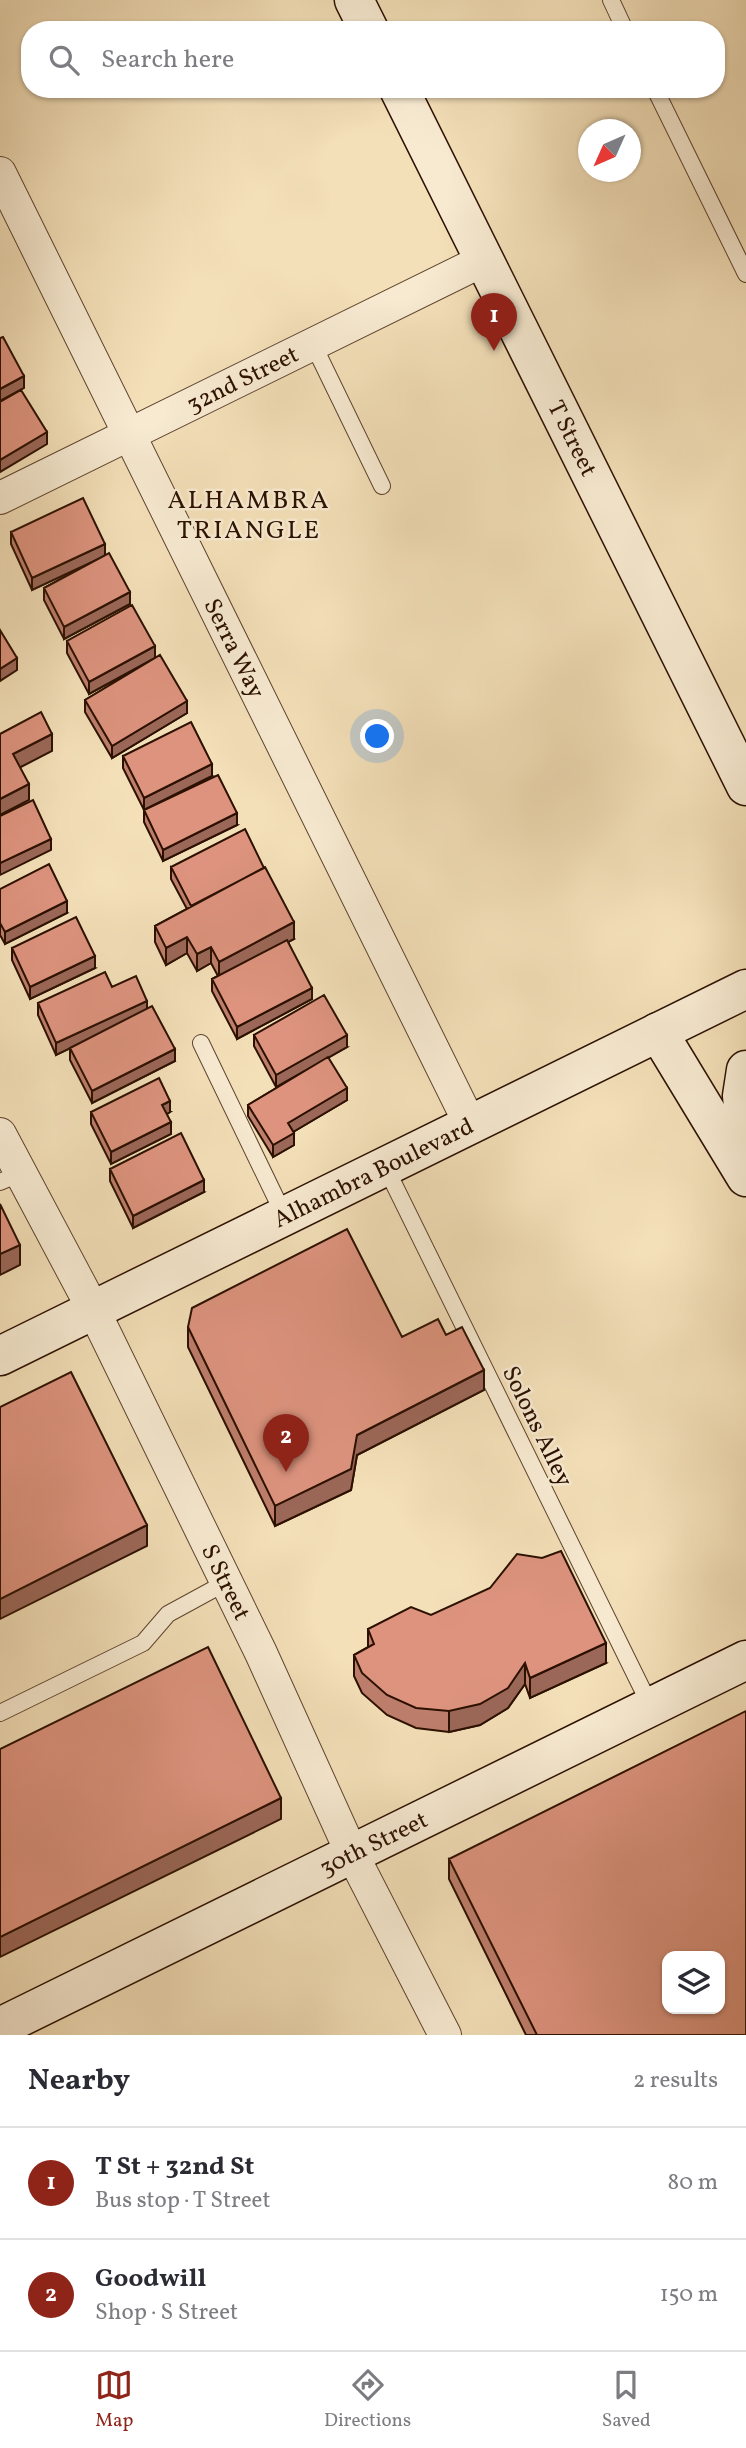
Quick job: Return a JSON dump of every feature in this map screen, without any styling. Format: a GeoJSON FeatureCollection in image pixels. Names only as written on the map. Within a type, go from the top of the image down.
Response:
{"type":"FeatureCollection","features":[{"type":"Feature","properties":{"kind":"street"},"geometry":{"type":"LineString","coordinates":[[354,0],[364,21]]}},
{"type":"Feature","properties":{"kind":"street","name":"T Street"},"geometry":{"type":"LineString","coordinates":[[403,98],[746,786]]}},
{"type":"Feature","properties":{"kind":"street","name":"Serra Way"},"geometry":{"type":"LineString","coordinates":[[0,173],[470,1124]]}},
{"type":"Feature","properties":{"kind":"street","name":"32nd Street"},"geometry":{"type":"LineString","coordinates":[[0,498],[484,260]]}},
{"type":"Feature","properties":{"kind":"street","name":"Alhambra Boulevard"},"geometry":{"type":"LineString","coordinates":[[0,1356],[746,989]]}},
{"type":"Feature","properties":{"kind":"street"},"geometry":{"type":"LineString","coordinates":[[658,1032],[746,1177]]}},
{"type":"Feature","properties":{"kind":"street"},"geometry":{"type":"LineString","coordinates":[[746,1070],[742,1096],[746,1137]]}},
{"type":"Feature","properties":{"kind":"street","name":"S Street"},"geometry":{"type":"LineString","coordinates":[[0,1134],[9,1178],[93,1309],[261,1653],[352,1854],[445,2035]]}},
{"type":"Feature","properties":{"kind":"street","name":"30th Street"},"geometry":{"type":"LineString","coordinates":[[0,2027],[746,1660]]}},
{"type":"Feature","properties":{"kind":"lane"},"geometry":{"type":"LineString","coordinates":[[611,0],[621,21]]}},
{"type":"Feature","properties":{"kind":"lane"},"geometry":{"type":"LineString","coordinates":[[659,98],[746,274]]}},
{"type":"Feature","properties":{"kind":"lane"},"geometry":{"type":"LineString","coordinates":[[313,344],[382,486]]}},
{"type":"Feature","properties":{"kind":"lane"},"geometry":{"type":"LineString","coordinates":[[201,1043],[284,1215]]}},
{"type":"Feature","properties":{"kind":"lane","name":"Solons Alley"},"geometry":{"type":"LineString","coordinates":[[385,1166],[651,1707]]}},
{"type":"Feature","properties":{"kind":"lane"},"geometry":{"type":"LineString","coordinates":[[0,1713],[143,1643],[168,1614],[225,1583]]}},
{"type":"Feature","properties":{"kind":"building"},"geometry":{"type":"Polygon","coordinates":[[[3,337],[24,376],[0,389],[0,338],[3,337]]]}},
{"type":"Feature","properties":{"kind":"building"},"geometry":{"type":"Polygon","coordinates":[[[21,390],[47,432],[0,460],[0,402],[21,390]]]}},
{"type":"Feature","properties":{"kind":"building"},"geometry":{"type":"Polygon","coordinates":[[[83,498],[105,544],[32,578],[11,532],[83,498]]]}},
{"type":"Feature","properties":{"kind":"building"},"geometry":{"type":"Polygon","coordinates":[[[109,553],[130,592],[64,627],[44,588],[109,553]]]}},
{"type":"Feature","properties":{"kind":"building"},"geometry":{"type":"Polygon","coordinates":[[[132,605],[155,646],[89,682],[67,641],[132,605]]]}},
{"type":"Feature","properties":{"kind":"building"},"geometry":{"type":"Polygon","coordinates":[[[0,630],[17,658],[0,669],[0,630]]]}},
{"type":"Feature","properties":{"kind":"building"},"geometry":{"type":"Polygon","coordinates":[[[160,655],[187,701],[112,746],[85,700],[160,655]]]}},
{"type":"Feature","properties":{"kind":"building"},"geometry":{"type":"Polygon","coordinates":[[[41,712],[52,734],[13,754],[29,784],[0,799],[0,734],[41,712]]]}},
{"type":"Feature","properties":{"kind":"building"},"geometry":{"type":"Polygon","coordinates":[[[191,722],[212,764],[144,798],[123,756],[191,722]]]}},
{"type":"Feature","properties":{"kind":"building"},"geometry":{"type":"Polygon","coordinates":[[[218,775],[237,813],[163,850],[144,810],[218,775]]]}},
{"type":"Feature","properties":{"kind":"building"},"geometry":{"type":"Polygon","coordinates":[[[33,800],[51,839],[0,863],[0,816],[33,800]]]}},
{"type":"Feature","properties":{"kind":"building"},"geometry":{"type":"Polygon","coordinates":[[[245,829],[264,868],[191,906],[171,867],[245,829]]]}},
{"type":"Feature","properties":{"kind":"building"},"geometry":{"type":"Polygon","coordinates":[[[49,864],[67,901],[5,932],[0,923],[0,889],[49,864]]]}},
{"type":"Feature","properties":{"kind":"building"},"geometry":{"type":"Polygon","coordinates":[[[265,867],[294,922],[219,962],[211,947],[197,954],[187,937],[166,948],[155,926],[265,867]]]}},
{"type":"Feature","properties":{"kind":"building"},"geometry":{"type":"Polygon","coordinates":[[[76,917],[95,956],[30,987],[12,948],[76,917]]]}},
{"type":"Feature","properties":{"kind":"building"},"geometry":{"type":"Polygon","coordinates":[[[287,940],[312,988],[237,1027],[212,979],[287,940]]]}},
{"type":"Feature","properties":{"kind":"building"},"geometry":{"type":"Polygon","coordinates":[[[105,972],[112,987],[136,976],[147,1001],[56,1043],[38,1003],[105,972]]]}},
{"type":"Feature","properties":{"kind":"building"},"geometry":{"type":"Polygon","coordinates":[[[324,995],[347,1035],[276,1075],[254,1035],[324,995]]]}},
{"type":"Feature","properties":{"kind":"building"},"geometry":{"type":"Polygon","coordinates":[[[152,1006],[175,1049],[92,1091],[70,1048],[152,1006]]]}},
{"type":"Feature","properties":{"kind":"building"},"geometry":{"type":"Polygon","coordinates":[[[328,1057],[347,1088],[288,1123],[294,1133],[273,1145],[248,1105],[328,1057]]]}},
{"type":"Feature","properties":{"kind":"building"},"geometry":{"type":"Polygon","coordinates":[[[159,1078],[170,1101],[162,1105],[171,1122],[111,1152],[91,1112],[159,1078]]]}},
{"type":"Feature","properties":{"kind":"building"},"geometry":{"type":"Polygon","coordinates":[[[181,1133],[204,1180],[133,1216],[110,1169],[181,1133]]]}},
{"type":"Feature","properties":{"kind":"building"},"geometry":{"type":"Polygon","coordinates":[[[0,1204],[20,1245],[0,1254],[0,1204]]]}},
{"type":"Feature","properties":{"kind":"building"},"geometry":{"type":"Polygon","coordinates":[[[347,1229],[402,1337],[438,1319],[446,1335],[462,1327],[484,1370],[357,1435],[351,1469],[275,1506],[188,1327],[192,1308],[347,1229]]]}},
{"type":"Feature","properties":{"kind":"building"},"geometry":{"type":"Polygon","coordinates":[[[71,1372],[147,1525],[0,1599],[0,1407],[71,1372]]]}},
{"type":"Feature","properties":{"kind":"building"},"geometry":{"type":"Polygon","coordinates":[[[561,1551],[606,1643],[530,1678],[525,1663],[508,1688],[480,1704],[449,1711],[416,1708],[387,1695],[362,1673],[354,1655],[374,1644],[368,1629],[411,1607],[431,1615],[490,1588],[517,1554],[542,1558],[561,1551]]]}},
{"type":"Feature","properties":{"kind":"building"},"geometry":{"type":"Polygon","coordinates":[[[208,1647],[281,1798],[0,1937],[0,1749],[208,1647]]]}},
{"type":"Feature","properties":{"kind":"building"},"geometry":{"type":"Polygon","coordinates":[[[746,1711],[746,2035],[537,2035],[449,1859],[746,1711]]]}},
{"type":"Feature","properties":{"kind":"place","name":"T St + 32nd St"},"geometry":{"type":"Point","coordinates":[494,351]}},
{"type":"Feature","properties":{"kind":"place","name":"Goodwill"},"geometry":{"type":"Point","coordinates":[286,1472]}},
{"type":"Feature","properties":{"kind":"district","name":"ALHAMBRA TRIANGLE"},"geometry":{"type":"Point","coordinates":[249,514]}}]}
